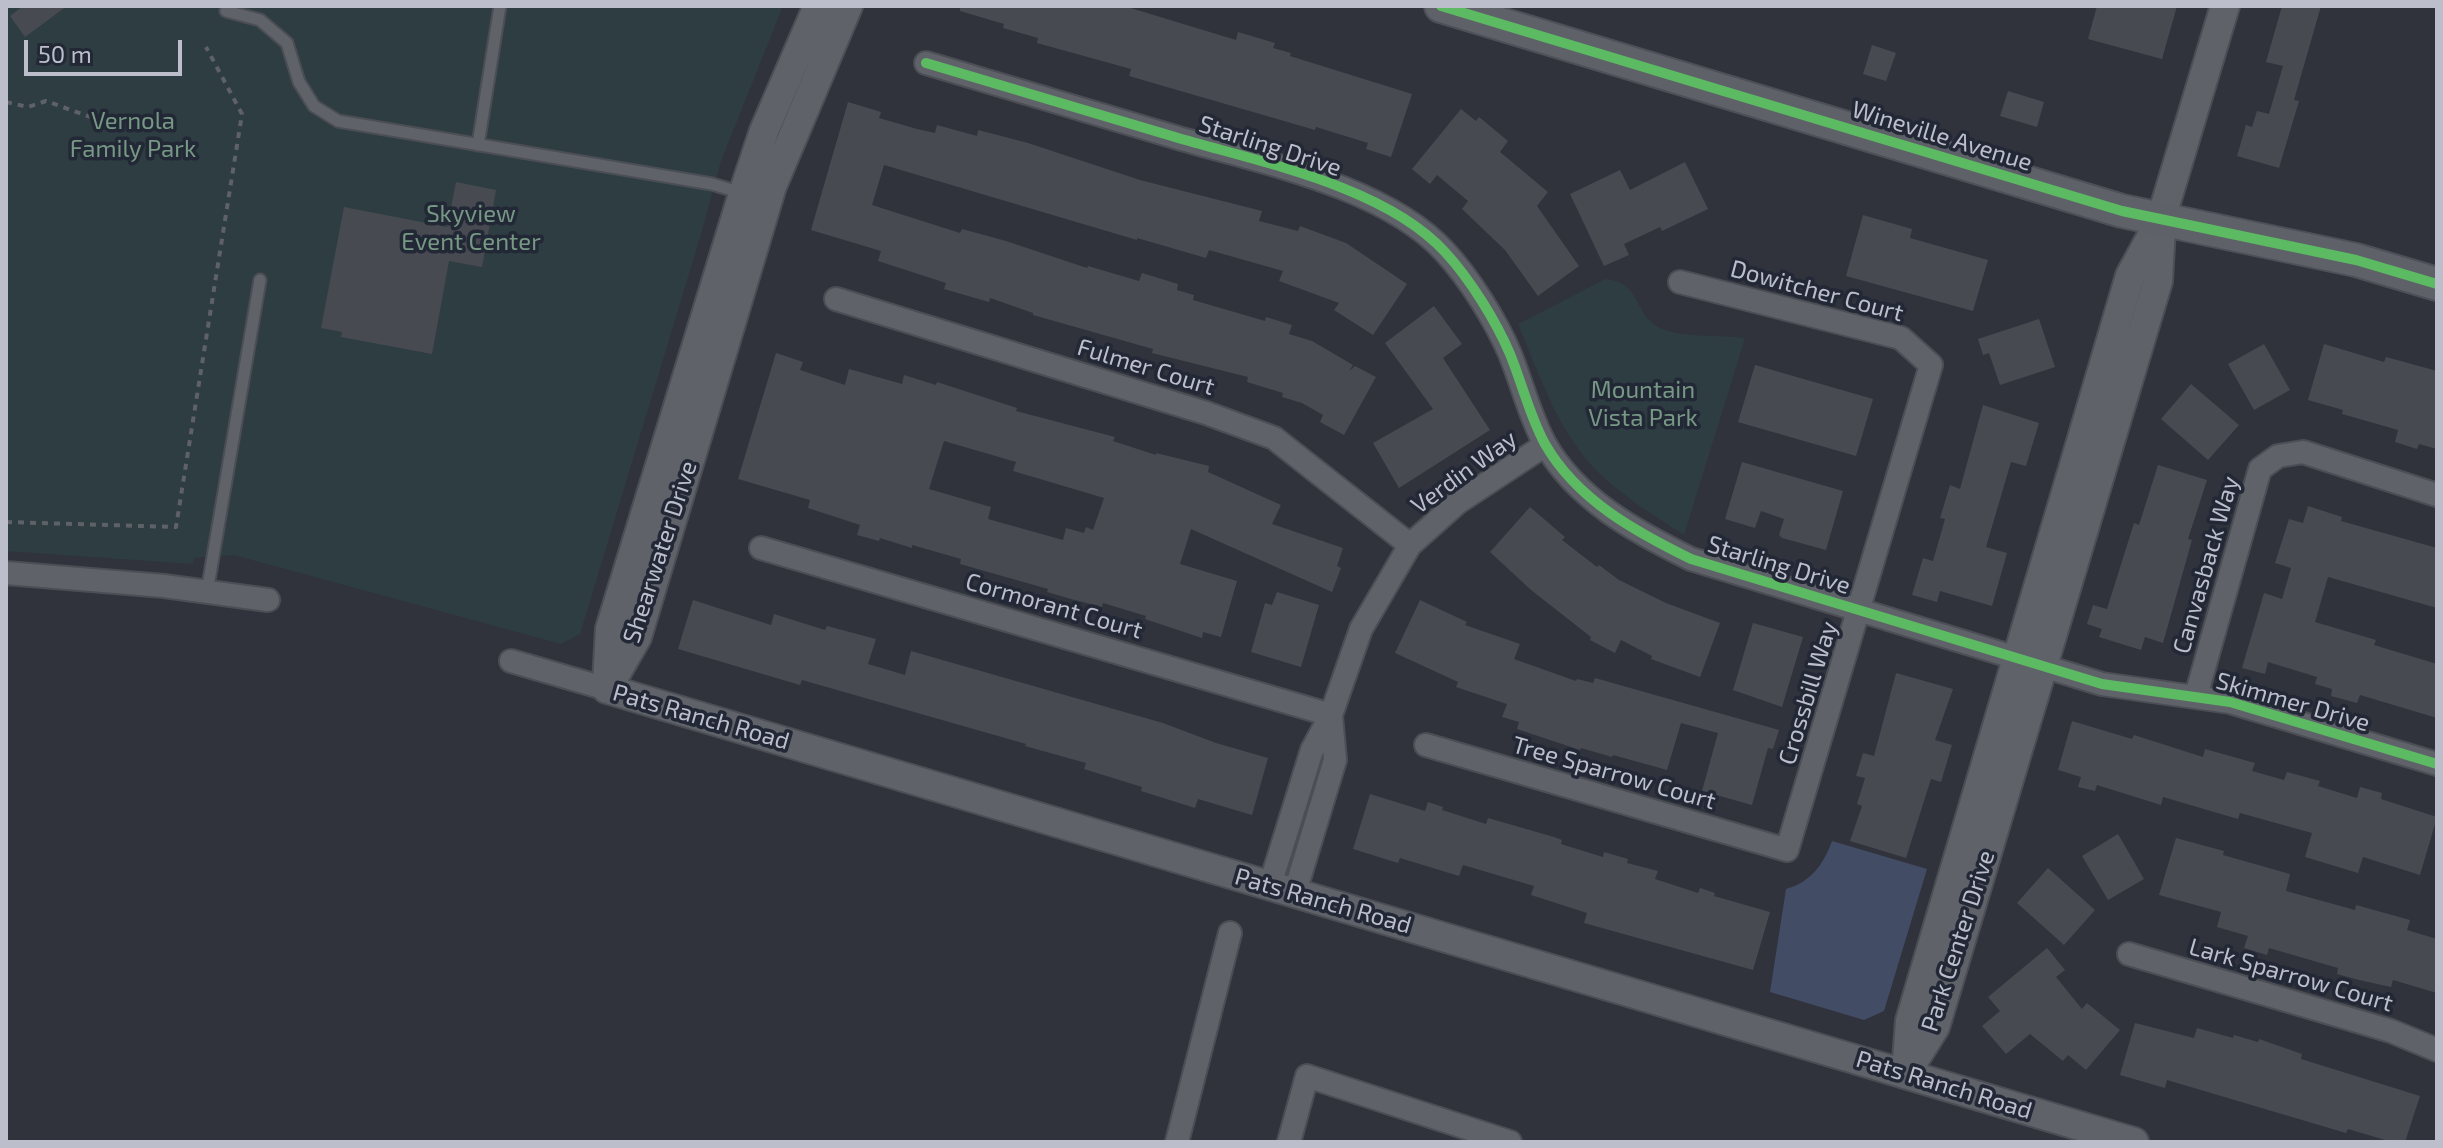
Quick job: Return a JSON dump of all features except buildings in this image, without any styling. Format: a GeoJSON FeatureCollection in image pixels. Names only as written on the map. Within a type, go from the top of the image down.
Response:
{"type":"FeatureCollection","features":[{"type":"Feature","properties":{"kind":"main road","name":"Wineville Avenue"},"geometry":{"type":"LineString","coordinates":[[1441,6],[2092,202],[2356,260],[2437,284]]}},
{"type":"Feature","properties":{"kind":"street","name":"Shearwater Drive"},"geometry":{"type":"LineString","coordinates":[[607,689],[610,629],[743,194],[764,131],[818,6]]}},
{"type":"Feature","properties":{"kind":"street","name":"Shearwater Drive"},"geometry":{"type":"LineString","coordinates":[[607,689],[637,637],[772,186],[848,6]]}},
{"type":"Feature","properties":{"kind":"street","name":"Park Center Drive"},"geometry":{"type":"LineString","coordinates":[[1906,1074],[1910,1021],[2158,281],[2161,219],[2225,6]]}},
{"type":"Feature","properties":{"kind":"street","name":"Starling Drive"},"geometry":{"type":"LineString","coordinates":[[926,63],[1289,170],[1368,198],[1405,218],[1444,251],[1471,284],[1508,350],[1545,445],[1576,483],[1609,513],[1691,559],[2030,662]]}},
{"type":"Feature","properties":{"kind":"street","name":"Dowitcher Court"},"geometry":{"type":"LineString","coordinates":[[1680,282],[1901,338],[1931,365]]}},
{"type":"Feature","properties":{"kind":"street","name":"Fulmer Court"},"geometry":{"type":"LineString","coordinates":[[836,299],[1206,413],[1274,438],[1410,545]]}},
{"type":"Feature","properties":{"kind":"street","name":"Crossbill Way"},"geometry":{"type":"LineString","coordinates":[[1787,850],[1931,365]]}},
{"type":"Feature","properties":{"kind":"street","name":"Verdin Way"},"geometry":{"type":"LineString","coordinates":[[1282,889],[1312,750],[1331,715],[1361,629],[1410,545],[1457,503],[1545,445]]}},
{"type":"Feature","properties":{"kind":"street","name":"Canvasback Way"},"geometry":{"type":"LineString","coordinates":[[2196,696],[2260,469],[2278,456],[2303,452],[2437,495]]}},
{"type":"Feature","properties":{"kind":"street","name":"Cormorant Court"},"geometry":{"type":"LineString","coordinates":[[761,548],[1331,715]]}},
{"type":"Feature","properties":{"kind":"street"},"geometry":{"type":"LineString","coordinates":[[6,573],[268,600]]}},
{"type":"Feature","properties":{"kind":"street","name":"Pats Ranch Road"},"geometry":{"type":"LineString","coordinates":[[511,661],[2134,1142]]}},
{"type":"Feature","properties":{"kind":"street","name":"Skimmer Drive"},"geometry":{"type":"LineString","coordinates":[[2030,662],[2126,689],[2230,702],[2437,764]]}},
{"type":"Feature","properties":{"kind":"street","name":"Tree Sparrow Court"},"geometry":{"type":"LineString","coordinates":[[1426,745],[1787,850]]}},
{"type":"Feature","properties":{"kind":"street"},"geometry":{"type":"LineString","coordinates":[[1177,1142],[1230,933]]}},
{"type":"Feature","properties":{"kind":"street","name":"Lark Sparrow Court"},"geometry":{"type":"LineString","coordinates":[[2129,954],[2391,1031],[2437,1050]]}},
{"type":"Feature","properties":{"kind":"street"},"geometry":{"type":"LineString","coordinates":[[1289,1142],[1307,1076],[1510,1142]]}},
{"type":"Feature","properties":{"kind":"lane"},"geometry":{"type":"LineString","coordinates":[[478,145],[500,6]]}},
{"type":"Feature","properties":{"kind":"lane"},"geometry":{"type":"LineString","coordinates":[[226,11],[260,20],[287,43],[299,82],[314,106],[338,121],[712,184],[743,194]]}},
{"type":"Feature","properties":{"kind":"lane"},"geometry":{"type":"LineString","coordinates":[[207,592],[260,280]]}},
{"type":"Feature","properties":{"kind":"path"},"geometry":{"type":"LineString","coordinates":[[6,522],[176,527],[242,114],[206,47]]}},
{"type":"Feature","properties":{"kind":"path"},"geometry":{"type":"LineString","coordinates":[[6,102],[28,107],[46,101],[110,124]]}},
{"type":"Feature","properties":{"kind":"green space","name":"Skyview Event Center"},"geometry":{"type":"Polygon","coordinates":[[[6,6],[783,6],[721,161],[580,634],[561,644],[234,555],[194,558],[193,564],[6,551],[6,6]]]}},
{"type":"Feature","properties":{"kind":"green space","name":"Mountain Vista Park"},"geometry":{"type":"Polygon","coordinates":[[[1606,279],[1626,286],[1650,321],[1666,331],[1745,338],[1684,535],[1620,491],[1585,458],[1561,422],[1518,324],[1606,279]]]}},
{"type":"Feature","properties":{"kind":"water"},"geometry":{"type":"Polygon","coordinates":[[[1832,841],[1927,869],[1884,1011],[1864,1020],[1770,992],[1786,889],[1802,882],[1815,871],[1832,841]]]}},
{"type":"Feature","properties":{"kind":"cycle path"},"geometry":{"type":"LineString","coordinates":[[1441,6],[2122,211],[2356,260],[2437,284]]}},
{"type":"Feature","properties":{"kind":"cycle path"},"geometry":{"type":"LineString","coordinates":[[926,63],[1319,179],[1355,193],[1420,229],[1445,252],[1490,314],[1510,354],[1540,434],[1558,464],[1609,512],[1649,538],[1691,559],[2102,684],[2230,702],[2437,764]]}},
{"type":"Feature","properties":{"kind":"park label","name":"Vernola Family Park"},"geometry":{"type":"Point","coordinates":[133,135]}}]}
